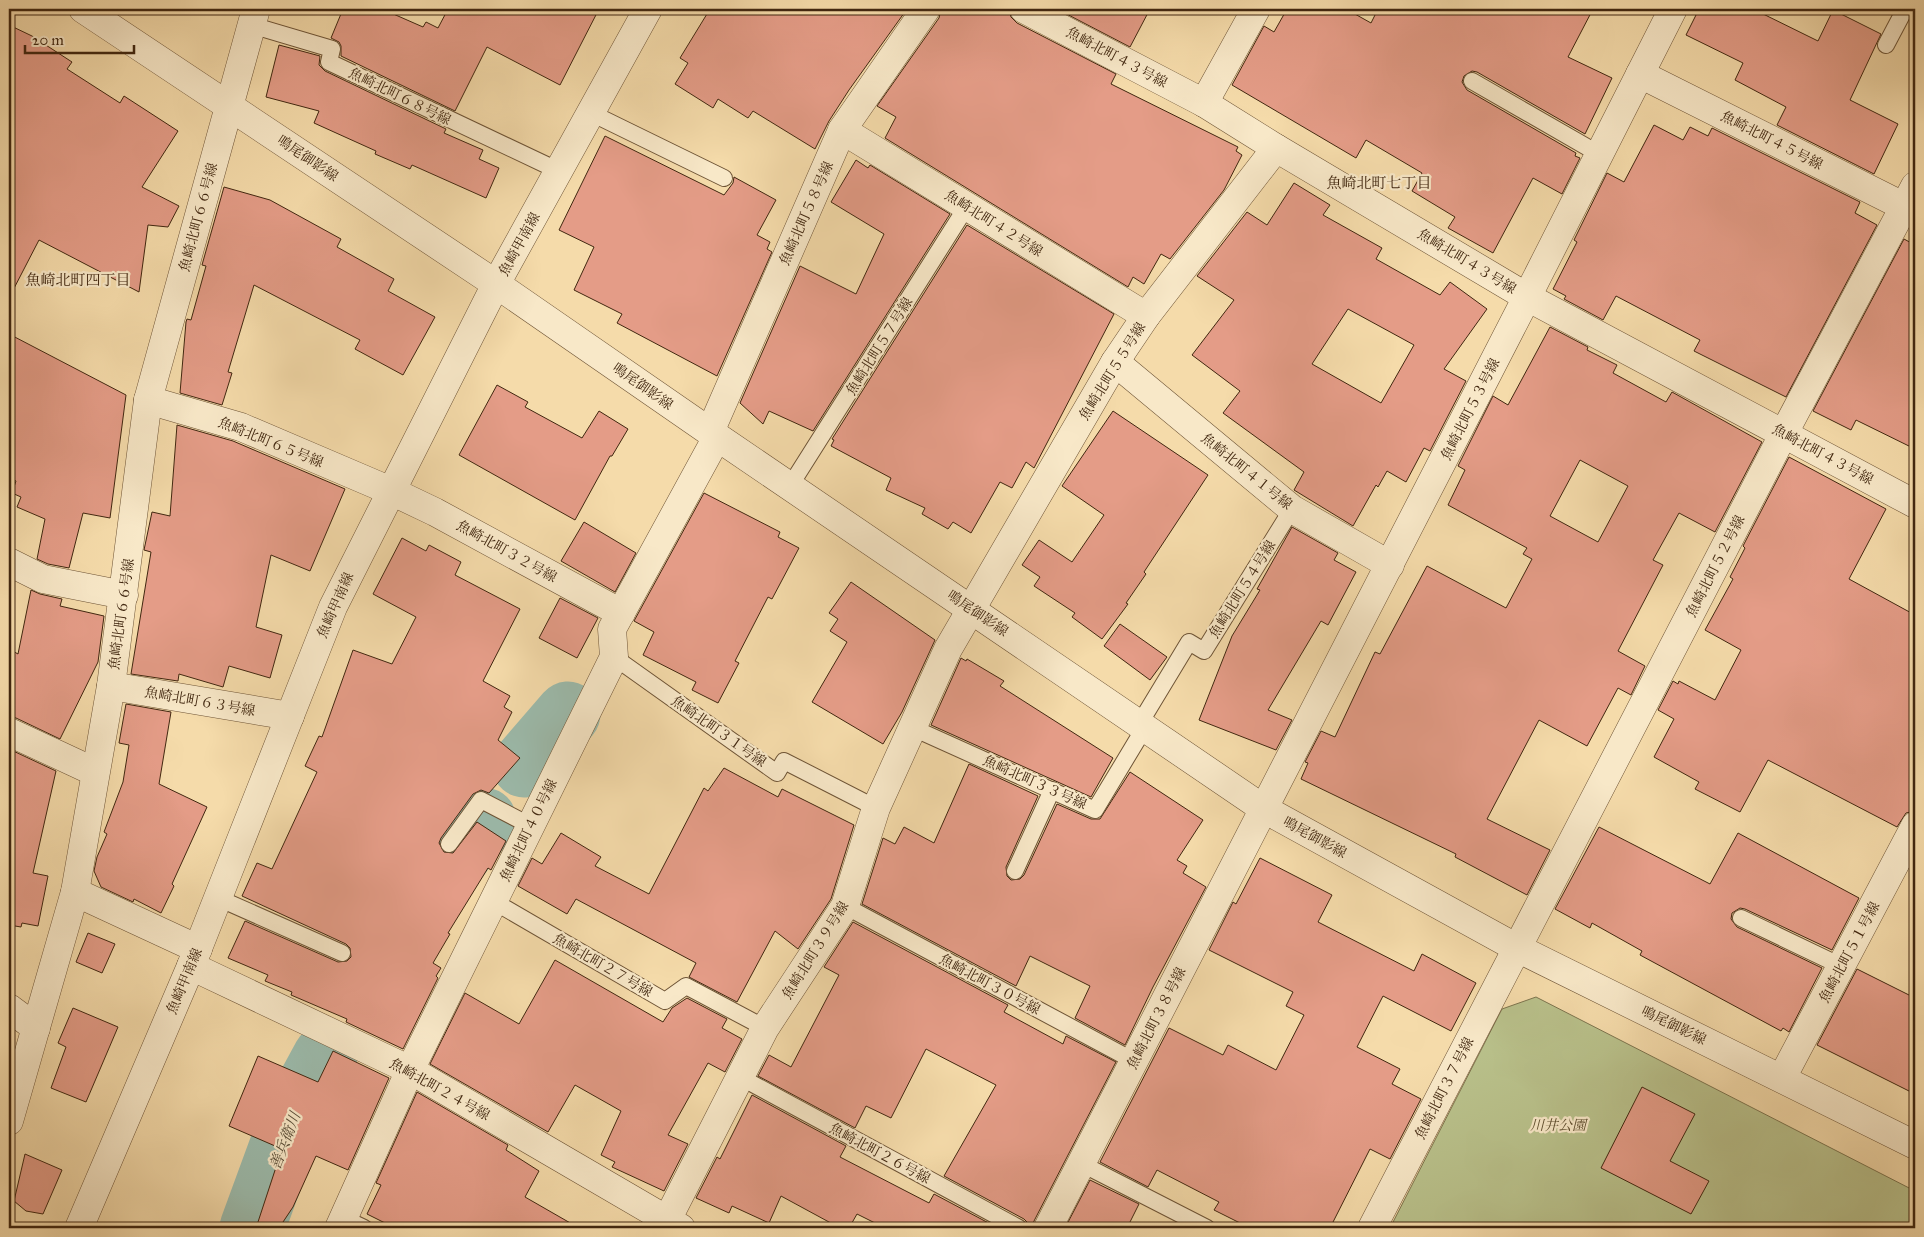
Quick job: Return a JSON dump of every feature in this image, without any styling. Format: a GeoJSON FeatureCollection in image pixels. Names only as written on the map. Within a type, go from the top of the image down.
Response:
{"type":"FeatureCollection","features":[{"type":"Feature","properties":{"kind":"street","name":"鳴尾御影線"},"geometry":{"type":"LineString","coordinates":[[83,9],[496,284],[1264,809],[1517,948],[1915,1145]]}},
{"type":"Feature","properties":{"kind":"street","name":"魚崎甲南線"},"geometry":{"type":"LineString","coordinates":[[79,1228],[194,958],[333,607],[496,284],[648,9]]}},
{"type":"Feature","properties":{"kind":"street","name":"魚崎北町５８号線"},"geometry":{"type":"LineString","coordinates":[[714,434],[842,130],[926,9]]}},
{"type":"Feature","properties":{"kind":"street","name":"魚崎北町４３号線"},"geometry":{"type":"LineString","coordinates":[[1024,9],[1204,103],[1276,148],[1527,297],[1915,504]]}},
{"type":"Feature","properties":{"kind":"street"},"geometry":{"type":"LineString","coordinates":[[1204,103],[1256,9]]}},
{"type":"Feature","properties":{"kind":"street","name":"魚崎北町５３号線"},"geometry":{"type":"LineString","coordinates":[[1264,809],[1673,9]]}},
{"type":"Feature","properties":{"kind":"street","name":"魚崎北町６６号線"},"geometry":{"type":"LineString","coordinates":[[9,1121],[75,892],[111,686],[148,400],[253,17]]}},
{"type":"Feature","properties":{"kind":"street","name":"魚崎北町４５号線"},"geometry":{"type":"LineString","coordinates":[[1640,74],[1910,197]]}},
{"type":"Feature","properties":{"kind":"street","name":"魚崎北町４２号線"},"geometry":{"type":"LineString","coordinates":[[842,130],[1146,316]]}},
{"type":"Feature","properties":{"kind":"street","name":"魚崎北町５５号線"},"geometry":{"type":"LineString","coordinates":[[972,609],[1115,362],[1146,316],[1276,148]]}},
{"type":"Feature","properties":{"kind":"street","name":"魚崎北町５２号線"},"geometry":{"type":"LineString","coordinates":[[1517,948],[1784,433],[1910,197]]}},
{"type":"Feature","properties":{"kind":"street","name":"魚崎北町４１号線"},"geometry":{"type":"LineString","coordinates":[[1115,362],[1292,508],[1390,565]]}},
{"type":"Feature","properties":{"kind":"street","name":"魚崎北町６５号線"},"geometry":{"type":"LineString","coordinates":[[148,400],[240,427],[391,491]]}},
{"type":"Feature","properties":{"kind":"street"},"geometry":{"type":"LineString","coordinates":[[614,657],[612,629],[714,434]]}},
{"type":"Feature","properties":{"kind":"street","name":"魚崎北町３２号線"},"geometry":{"type":"LineString","coordinates":[[391,491],[435,512],[621,613]]}},
{"type":"Feature","properties":{"kind":"street"},"geometry":{"type":"LineString","coordinates":[[9,562],[43,578],[124,595]]}},
{"type":"Feature","properties":{"kind":"street","name":"魚崎北町３９号線"},"geometry":{"type":"LineString","coordinates":[[670,1226],[765,1028],[845,906],[876,808],[948,649],[972,609]]}},
{"type":"Feature","properties":{"kind":"street","name":"魚崎北町４０号線"},"geometry":{"type":"LineString","coordinates":[[349,1225],[410,1070],[614,657]]}},
{"type":"Feature","properties":{"kind":"street","name":"魚崎北町６３号線"},"geometry":{"type":"LineString","coordinates":[[111,686],[290,716]]}},
{"type":"Feature","properties":{"kind":"street"},"geometry":{"type":"LineString","coordinates":[[9,732],[95,772]]}},
{"type":"Feature","properties":{"kind":"street","name":"魚崎北町３８号線"},"geometry":{"type":"LineString","coordinates":[[1048,1228],[1264,809]]}},
{"type":"Feature","properties":{"kind":"street","name":"魚崎北町５１号線"},"geometry":{"type":"LineString","coordinates":[[1782,1078],[1915,826]]}},
{"type":"Feature","properties":{"kind":"street","name":"魚崎北町２４号線"},"geometry":{"type":"LineString","coordinates":[[75,892],[194,958],[410,1070],[670,1226]]}},
{"type":"Feature","properties":{"kind":"street","name":"魚崎北町３７号線"},"geometry":{"type":"LineString","coordinates":[[1372,1228],[1517,948]]}},
{"type":"Feature","properties":{"kind":"street"},"geometry":{"type":"LineString","coordinates":[[9,1008],[36,1028]]}},
{"type":"Feature","properties":{"kind":"lane"},"geometry":{"type":"LineString","coordinates":[[1886,45],[1905,9]]}},
{"type":"Feature","properties":{"kind":"lane","name":"魚崎北町６８号線"},"geometry":{"type":"LineString","coordinates":[[253,17],[332,49],[329,62],[559,171]]}},
{"type":"Feature","properties":{"kind":"lane"},"geometry":{"type":"LineString","coordinates":[[1472,81],[1599,154]]}},
{"type":"Feature","properties":{"kind":"lane"},"geometry":{"type":"LineString","coordinates":[[591,113],[724,178]]}},
{"type":"Feature","properties":{"kind":"lane","name":"魚崎北町５７号線"},"geometry":{"type":"LineString","coordinates":[[790,486],[967,206]]}},
{"type":"Feature","properties":{"kind":"lane","name":"魚崎北町５４号線"},"geometry":{"type":"LineString","coordinates":[[1142,725],[1189,642],[1204,651],[1292,508]]}},
{"type":"Feature","properties":{"kind":"lane","name":"魚崎北町３１号線"},"geometry":{"type":"LineString","coordinates":[[614,657],[777,773],[784,761],[876,808]]}},
{"type":"Feature","properties":{"kind":"lane","name":"魚崎北町３３号線"},"geometry":{"type":"LineString","coordinates":[[913,728],[1095,810],[1142,725]]}},
{"type":"Feature","properties":{"kind":"lane"},"geometry":{"type":"LineString","coordinates":[[1015,871],[1052,790]]}},
{"type":"Feature","properties":{"kind":"lane"},"geometry":{"type":"LineString","coordinates":[[449,844],[481,800],[531,826]]}},
{"type":"Feature","properties":{"kind":"lane"},"geometry":{"type":"LineString","coordinates":[[218,898],[342,953]]}},
{"type":"Feature","properties":{"kind":"lane","name":"魚崎北町２７号線"},"geometry":{"type":"LineString","coordinates":[[493,901],[665,1001],[686,986],[765,1028]]}},
{"type":"Feature","properties":{"kind":"lane","name":"魚崎北町３０号線"},"geometry":{"type":"LineString","coordinates":[[845,906],[1134,1061]]}},
{"type":"Feature","properties":{"kind":"lane"},"geometry":{"type":"LineString","coordinates":[[1741,918],[1841,966]]}},
{"type":"Feature","properties":{"kind":"lane","name":"魚崎北町２６号線"},"geometry":{"type":"LineString","coordinates":[[740,1077],[1019,1228]]}},
{"type":"Feature","properties":{"kind":"lane"},"geometry":{"type":"LineString","coordinates":[[1082,1164],[1207,1228]]}},
{"type":"Feature","properties":{"kind":"green space","name":"川井公園"},"geometry":{"type":"Polygon","coordinates":[[[1536,997],[1915,1191],[1915,1228],[1390,1228],[1502,1009],[1536,997]]]}},
{"type":"Feature","properties":{"kind":"building"},"geometry":{"type":"Polygon","coordinates":[[[343,9],[382,9],[423,27],[426,22],[438,28],[448,9],[599,9],[560,85],[487,47],[455,111],[341,56],[339,42],[331,38],[343,9]]]}},
{"type":"Feature","properties":{"kind":"building"},"geometry":{"type":"Polygon","coordinates":[[[710,9],[907,9],[849,90],[829,121],[815,149],[753,111],[748,118],[718,99],[713,108],[675,84],[688,63],[680,58],[710,9]]]}},
{"type":"Feature","properties":{"kind":"building"},"geometry":{"type":"Polygon","coordinates":[[[941,9],[1009,9],[1011,17],[1017,23],[1116,74],[1111,84],[1238,147],[1236,151],[1242,155],[1224,190],[1170,259],[1161,254],[1144,284],[1133,277],[1128,287],[885,138],[896,117],[877,106],[939,18],[941,9]]]}},
{"type":"Feature","properties":{"kind":"building"},"geometry":{"type":"Polygon","coordinates":[[[1057,9],[1150,9],[1130,47],[1057,9]]]}},
{"type":"Feature","properties":{"kind":"building"},"geometry":{"type":"Polygon","coordinates":[[[1287,9],[1346,9],[1371,23],[1378,9],[1593,9],[1568,57],[1612,78],[1585,134],[1477,72],[1472,71],[1464,76],[1462,82],[1467,90],[1576,153],[1575,156],[1580,158],[1562,194],[1533,178],[1493,253],[1448,228],[1455,217],[1412,191],[1422,173],[1366,140],[1356,158],[1232,85],[1264,26],[1274,32],[1287,9]]]}},
{"type":"Feature","properties":{"kind":"building"},"geometry":{"type":"Polygon","coordinates":[[[1699,9],[1753,9],[1818,41],[1833,10],[1881,34],[1850,100],[1898,124],[1874,174],[1777,125],[1786,107],[1735,80],[1743,63],[1686,35],[1699,9]]]}},
{"type":"Feature","properties":{"kind":"building"},"geometry":{"type":"Polygon","coordinates":[[[9,25],[32,36],[72,62],[67,69],[120,103],[124,96],[178,131],[142,187],[179,206],[168,227],[148,225],[139,292],[39,240],[9,298],[9,25]]]}},
{"type":"Feature","properties":{"kind":"building"},"geometry":{"type":"Polygon","coordinates":[[[279,45],[320,56],[319,65],[325,71],[446,129],[444,133],[483,150],[479,159],[499,168],[486,198],[412,165],[410,169],[375,154],[376,151],[314,123],[319,111],[266,97],[279,45]]]}},
{"type":"Feature","properties":{"kind":"building"},"geometry":{"type":"Polygon","coordinates":[[[1654,125],[1683,140],[1690,127],[1708,136],[1712,128],[1860,202],[1855,213],[1877,225],[1786,397],[1694,351],[1700,340],[1616,296],[1603,320],[1564,299],[1566,296],[1553,289],[1577,242],[1574,240],[1607,173],[1624,182],[1654,125]]]}},
{"type":"Feature","properties":{"kind":"building"},"geometry":{"type":"Polygon","coordinates":[[[605,136],[724,195],[733,183],[734,177],[776,200],[757,235],[770,242],[767,249],[772,252],[717,376],[617,323],[622,314],[574,290],[594,247],[559,230],[605,136]]]}},
{"type":"Feature","properties":{"kind":"building"},"geometry":{"type":"Polygon","coordinates":[[[856,160],[868,168],[870,165],[950,214],[813,431],[769,411],[763,424],[740,403],[800,266],[856,294],[884,234],[831,202],[856,160]]]}},
{"type":"Feature","properties":{"kind":"building"},"geometry":{"type":"Polygon","coordinates":[[[1294,183],[1330,205],[1323,215],[1382,248],[1376,259],[1440,295],[1450,282],[1487,309],[1444,369],[1466,381],[1430,451],[1424,448],[1406,482],[1387,471],[1378,487],[1376,485],[1353,526],[1294,490],[1304,472],[1223,413],[1240,391],[1192,355],[1234,300],[1197,276],[1247,212],[1267,225],[1294,183]],[[1348,309],[1312,364],[1381,403],[1414,345],[1348,309]]]}},
{"type":"Feature","properties":{"kind":"building"},"geometry":{"type":"Polygon","coordinates":[[[224,187],[270,200],[341,239],[337,247],[394,279],[388,291],[435,317],[403,375],[355,349],[360,340],[254,285],[228,372],[232,373],[222,405],[180,393],[186,322],[187,319],[191,320],[206,266],[202,265],[224,187]]]}},
{"type":"Feature","properties":{"kind":"building"},"geometry":{"type":"Polygon","coordinates":[[[967,225],[1114,314],[1034,468],[1026,462],[1012,488],[1000,482],[971,533],[953,522],[948,529],[922,514],[925,508],[886,490],[891,478],[831,446],[834,440],[832,439],[967,225]]]}},
{"type":"Feature","properties":{"kind":"building"},"geometry":{"type":"Polygon","coordinates":[[[1904,239],[1915,245],[1915,449],[1856,420],[1851,430],[1813,411],[1904,239]]]}},
{"type":"Feature","properties":{"kind":"building"},"geometry":{"type":"Polygon","coordinates":[[[1550,327],[1588,347],[1587,350],[1617,365],[1613,373],[1666,402],[1672,392],[1762,442],[1715,532],[1679,513],[1653,560],[1663,565],[1618,651],[1645,666],[1631,695],[1618,688],[1587,746],[1539,720],[1487,819],[1550,850],[1527,895],[1455,857],[1456,854],[1301,779],[1308,763],[1305,762],[1321,731],[1335,737],[1375,652],[1380,654],[1427,566],[1506,608],[1532,559],[1523,554],[1527,548],[1448,505],[1465,470],[1458,466],[1493,396],[1508,405],[1550,327]],[[1580,460],[1550,516],[1598,542],[1628,486],[1580,460]]]}},
{"type":"Feature","properties":{"kind":"building"},"geometry":{"type":"Polygon","coordinates":[[[9,334],[126,395],[110,518],[83,513],[69,568],[48,564],[37,559],[45,519],[17,507],[21,497],[12,493],[16,481],[9,477],[9,334]]]}},
{"type":"Feature","properties":{"kind":"building"},"geometry":{"type":"Polygon","coordinates":[[[497,385],[528,402],[525,407],[582,438],[599,411],[628,429],[612,456],[610,456],[575,520],[459,455],[497,385]]]}},
{"type":"Feature","properties":{"kind":"building"},"geometry":{"type":"Polygon","coordinates":[[[1113,411],[1208,475],[1144,572],[1146,574],[1126,603],[1128,604],[1102,639],[1072,617],[1075,613],[1034,586],[1040,577],[1022,565],[1039,540],[1072,562],[1104,515],[1062,486],[1113,411]]]}},
{"type":"Feature","properties":{"kind":"building"},"geometry":{"type":"Polygon","coordinates":[[[177,425],[233,441],[345,489],[310,571],[271,555],[256,627],[282,635],[270,678],[229,666],[223,687],[179,674],[178,681],[131,674],[151,552],[144,550],[152,512],[170,516],[177,425]]]}},
{"type":"Feature","properties":{"kind":"building"},"geometry":{"type":"Polygon","coordinates":[[[1789,457],[1886,509],[1849,579],[1915,615],[1915,811],[1906,813],[1897,827],[1768,760],[1740,812],[1695,789],[1699,782],[1654,757],[1674,719],[1658,710],[1673,681],[1678,684],[1679,681],[1715,700],[1741,650],[1705,630],[1733,579],[1730,577],[1745,548],[1743,546],[1789,457]]]}},
{"type":"Feature","properties":{"kind":"building"},"geometry":{"type":"Polygon","coordinates":[[[704,493],[780,532],[778,537],[799,548],[772,599],[768,597],[735,661],[739,663],[718,703],[692,690],[696,682],[643,655],[654,632],[634,621],[704,493]]]}},
{"type":"Feature","properties":{"kind":"building"},"geometry":{"type":"Polygon","coordinates":[[[584,522],[636,553],[615,592],[561,561],[584,522]]]}},
{"type":"Feature","properties":{"kind":"building"},"geometry":{"type":"Polygon","coordinates":[[[1292,527],[1338,553],[1334,560],[1356,572],[1328,625],[1321,621],[1268,710],[1292,720],[1276,750],[1199,720],[1232,636],[1260,590],[1257,589],[1292,527]]]}},
{"type":"Feature","properties":{"kind":"building"},"geometry":{"type":"Polygon","coordinates":[[[402,538],[426,551],[429,545],[461,562],[455,575],[520,609],[483,681],[510,696],[504,707],[512,712],[498,740],[520,758],[489,793],[481,790],[473,794],[439,843],[444,852],[453,853],[477,822],[506,841],[491,870],[488,868],[448,933],[450,934],[433,963],[441,968],[436,976],[438,978],[403,1049],[346,1022],[347,1019],[291,995],[292,992],[265,981],[268,975],[228,958],[245,921],[338,962],[347,961],[351,957],[350,948],[346,944],[242,896],[257,863],[272,869],[317,772],[305,766],[319,736],[322,737],[353,650],[392,664],[416,617],[373,594],[402,538]]]}},
{"type":"Feature","properties":{"kind":"building"},"geometry":{"type":"Polygon","coordinates":[[[851,582],[935,640],[902,712],[883,744],[812,702],[847,642],[830,631],[838,619],[829,613],[851,582]]]}},
{"type":"Feature","properties":{"kind":"building"},"geometry":{"type":"Polygon","coordinates":[[[31,590],[62,599],[60,606],[104,616],[98,662],[60,739],[16,718],[9,717],[9,649],[18,654],[31,590]]]}},
{"type":"Feature","properties":{"kind":"building"},"geometry":{"type":"Polygon","coordinates":[[[560,598],[598,618],[577,658],[539,638],[560,598]]]}},
{"type":"Feature","properties":{"kind":"building"},"geometry":{"type":"Polygon","coordinates":[[[1120,624],[1167,657],[1150,680],[1104,646],[1120,624]]]}},
{"type":"Feature","properties":{"kind":"building"},"geometry":{"type":"Polygon","coordinates":[[[961,658],[966,661],[967,659],[1004,681],[1000,686],[1113,758],[1091,797],[931,725],[961,658]]]}},
{"type":"Feature","properties":{"kind":"building"},"geometry":{"type":"Polygon","coordinates":[[[126,704],[171,712],[159,784],[207,807],[161,913],[134,899],[133,902],[101,887],[94,871],[97,857],[107,834],[104,832],[123,782],[129,745],[119,743],[126,704]]]}},
{"type":"Feature","properties":{"kind":"building"},"geometry":{"type":"Polygon","coordinates":[[[9,749],[56,771],[33,873],[48,876],[38,926],[22,923],[21,927],[9,925],[9,749]]]}},
{"type":"Feature","properties":{"kind":"building"},"geometry":{"type":"Polygon","coordinates":[[[969,764],[1038,796],[1006,867],[1007,876],[1011,880],[1020,879],[1024,875],[1057,804],[1091,819],[1100,819],[1130,772],[1203,820],[1177,860],[1187,866],[1183,873],[1206,887],[1153,987],[1125,1045],[1075,1018],[1090,986],[1030,956],[1016,986],[862,904],[883,838],[895,844],[904,827],[934,843],[969,764]]]}},
{"type":"Feature","properties":{"kind":"building"},"geometry":{"type":"Polygon","coordinates":[[[724,768],[778,797],[782,789],[854,825],[831,899],[798,949],[775,931],[737,1002],[689,977],[696,963],[576,899],[567,914],[518,886],[532,858],[542,864],[561,833],[601,857],[595,866],[649,894],[704,788],[708,791],[724,768]]]}},
{"type":"Feature","properties":{"kind":"building"},"geometry":{"type":"Polygon","coordinates":[[[1599,827],[1710,884],[1738,833],[1859,898],[1832,950],[1745,909],[1740,908],[1732,913],[1731,919],[1737,927],[1822,968],[1789,1032],[1783,1028],[1781,1031],[1640,955],[1642,951],[1592,923],[1590,928],[1555,909],[1599,827]]]}},
{"type":"Feature","properties":{"kind":"building"},"geometry":{"type":"Polygon","coordinates":[[[1260,858],[1332,895],[1318,922],[1414,971],[1422,954],[1476,983],[1451,1031],[1383,996],[1357,1047],[1400,1069],[1392,1084],[1421,1099],[1390,1159],[1370,1149],[1330,1228],[1250,1228],[1214,1210],[1219,1202],[1157,1170],[1148,1187],[1100,1162],[1169,1028],[1223,1055],[1228,1045],[1276,1070],[1304,1015],[1286,1006],[1293,992],[1209,950],[1233,902],[1236,904],[1260,858]]]}},
{"type":"Feature","properties":{"kind":"building"},"geometry":{"type":"Polygon","coordinates":[[[853,922],[1008,1005],[1004,1012],[1063,1044],[1066,1036],[1116,1062],[1032,1228],[1029,1228],[1028,1223],[1024,1219],[944,1176],[996,1085],[926,1049],[891,1118],[866,1106],[855,1128],[758,1076],[769,1055],[791,1067],[839,975],[824,967],[853,922]]]}},
{"type":"Feature","properties":{"kind":"building"},"geometry":{"type":"Polygon","coordinates":[[[88,933],[115,944],[102,973],[76,962],[88,933]]]}},
{"type":"Feature","properties":{"kind":"building"},"geometry":{"type":"Polygon","coordinates":[[[555,960],[663,1022],[672,1008],[687,998],[727,1019],[722,1028],[742,1039],[725,1072],[708,1063],[668,1135],[688,1144],[664,1191],[612,1167],[615,1162],[601,1155],[621,1111],[575,1085],[548,1132],[430,1064],[465,993],[519,1024],[555,960]]]}},
{"type":"Feature","properties":{"kind":"building"},"geometry":{"type":"Polygon","coordinates":[[[1857,969],[1915,998],[1915,1094],[1817,1045],[1857,969]]]}},
{"type":"Feature","properties":{"kind":"building"},"geometry":{"type":"Polygon","coordinates":[[[73,1008],[118,1027],[86,1102],[51,1088],[66,1047],[58,1043],[73,1008]]]}},
{"type":"Feature","properties":{"kind":"building"},"geometry":{"type":"Polygon","coordinates":[[[333,1051],[389,1078],[348,1170],[316,1156],[293,1207],[279,1228],[256,1228],[282,1149],[229,1126],[258,1056],[318,1082],[333,1051]]]}},
{"type":"Feature","properties":{"kind":"building"},"geometry":{"type":"Polygon","coordinates":[[[1642,1087],[1695,1114],[1670,1161],[1709,1181],[1691,1214],[1601,1168],[1642,1087]]]}},
{"type":"Feature","properties":{"kind":"building"},"geometry":{"type":"Polygon","coordinates":[[[417,1092],[508,1145],[506,1150],[539,1171],[525,1197],[579,1228],[395,1228],[367,1214],[381,1185],[376,1183],[417,1092]]]}},
{"type":"Feature","properties":{"kind":"building"},"geometry":{"type":"Polygon","coordinates":[[[752,1095],[846,1146],[840,1157],[929,1203],[934,1194],[998,1228],[885,1228],[857,1214],[849,1228],[840,1228],[781,1196],[769,1223],[732,1206],[729,1213],[696,1198],[717,1157],[720,1159],[752,1095]]]}},
{"type":"Feature","properties":{"kind":"building"},"geometry":{"type":"Polygon","coordinates":[[[25,1154],[62,1170],[43,1214],[26,1211],[14,1201],[25,1154]]]}},
{"type":"Feature","properties":{"kind":"building"},"geometry":{"type":"Polygon","coordinates":[[[1090,1180],[1139,1204],[1127,1228],[1065,1228],[1090,1180]]]}},
{"type":"Feature","properties":{"kind":"waterway"},"geometry":{"type":"LineString","coordinates":[[524,765],[568,714]]}},
{"type":"Feature","properties":{"kind":"waterway"},"geometry":{"type":"LineString","coordinates":[[427,898],[484,820]]}},
{"type":"Feature","properties":{"kind":"waterway","name":"善兵衛川"},"geometry":{"type":"LineString","coordinates":[[252,1228],[293,1116],[325,1057]]}},
{"type":"Feature","properties":{"kind":"district","name":"魚崎北町七丁目"},"geometry":{"type":"Point","coordinates":[1379,183]}},
{"type":"Feature","properties":{"kind":"district","name":"魚崎北町四丁目"},"geometry":{"type":"Point","coordinates":[78,280]}}]}
